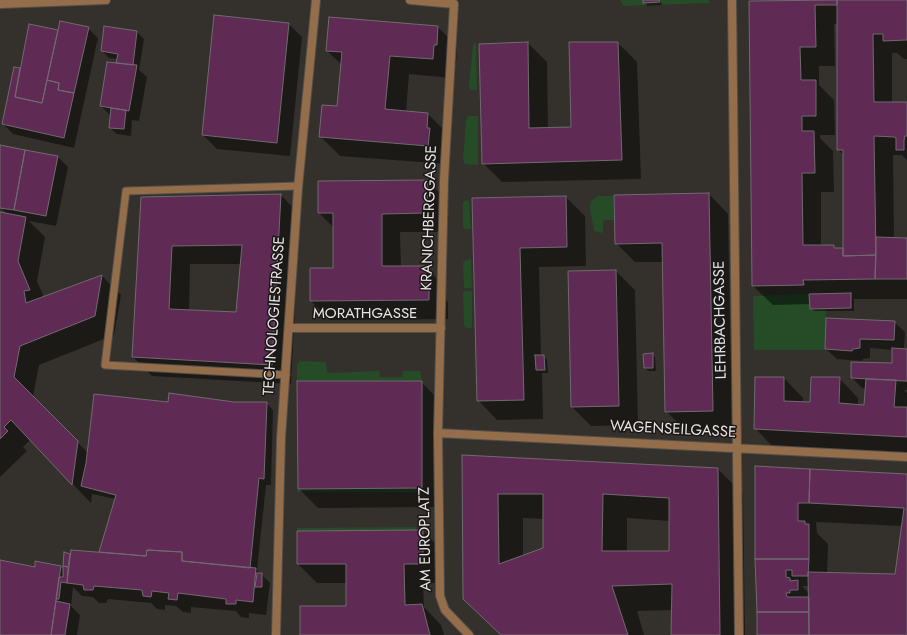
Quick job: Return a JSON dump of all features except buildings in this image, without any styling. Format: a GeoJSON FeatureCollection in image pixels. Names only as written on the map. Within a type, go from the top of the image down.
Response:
{"type":"FeatureCollection","features":[{"type":"Feature","properties":{"kind":"street"},"geometry":{"type":"LineString","coordinates":[[0,4],[106,0]]}},
{"type":"Feature","properties":{"kind":"street","name":"TECHNOLOGIESTRASSE"},"geometry":{"type":"LineString","coordinates":[[276,635],[281,438],[298,186],[316,0]]}},
{"type":"Feature","properties":{"kind":"street","name":"KRANICHBERGGASSE"},"geometry":{"type":"LineString","coordinates":[[410,0],[454,4],[444,180],[438,432]]}},
{"type":"Feature","properties":{"kind":"street","name":"LEHRBACHGASSE"},"geometry":{"type":"LineString","coordinates":[[732,2],[739,635]]}},
{"type":"Feature","properties":{"kind":"street","name":"MORATHGASSE"},"geometry":{"type":"LineString","coordinates":[[289,328],[441,328]]}},
{"type":"Feature","properties":{"kind":"street","name":"WAGENSEILGASSE"},"geometry":{"type":"LineString","coordinates":[[438,432],[907,457]]}},
{"type":"Feature","properties":{"kind":"street","name":"AM EUROPLATZ"},"geometry":{"type":"LineString","coordinates":[[438,432],[440,596],[445,610],[469,635]]}},
{"type":"Feature","properties":{"kind":"lane"},"geometry":{"type":"LineString","coordinates":[[286,375],[105,365],[126,191],[298,186]]}},
{"type":"Feature","properties":{"kind":"green space"},"geometry":{"type":"Polygon","coordinates":[[[620,0],[709,0],[709,3],[624,6],[620,0]]]}},
{"type":"Feature","properties":{"kind":"green space"},"geometry":{"type":"Polygon","coordinates":[[[476,42],[477,90],[471,90],[469,87],[473,45],[476,42]]]}},
{"type":"Feature","properties":{"kind":"green space"},"geometry":{"type":"Polygon","coordinates":[[[468,116],[478,116],[478,165],[465,164],[463,160],[466,120],[468,116]]]}},
{"type":"Feature","properties":{"kind":"green space"},"geometry":{"type":"Polygon","coordinates":[[[598,196],[613,196],[614,220],[603,220],[603,233],[594,231],[590,208],[591,201],[598,196]]]}},
{"type":"Feature","properties":{"kind":"green space"},"geometry":{"type":"Polygon","coordinates":[[[469,200],[471,229],[464,229],[463,203],[464,201],[469,200]]]}},
{"type":"Feature","properties":{"kind":"green space"},"geometry":{"type":"Polygon","coordinates":[[[471,259],[472,288],[464,288],[463,263],[471,259]]]}},
{"type":"Feature","properties":{"kind":"green space"},"geometry":{"type":"Polygon","coordinates":[[[465,291],[472,291],[472,328],[466,328],[464,325],[463,293],[465,291]]]}},
{"type":"Feature","properties":{"kind":"green space"},"geometry":{"type":"Polygon","coordinates":[[[809,294],[810,309],[826,308],[825,350],[754,350],[753,296],[809,294]]]}},
{"type":"Feature","properties":{"kind":"green space"},"geometry":{"type":"Polygon","coordinates":[[[300,361],[326,362],[327,373],[379,371],[380,377],[402,377],[403,371],[420,371],[422,381],[297,381],[297,364],[300,361]]]}},
{"type":"Feature","properties":{"kind":"green space"},"geometry":{"type":"Polygon","coordinates":[[[298,489],[419,489],[418,492],[297,492],[298,489]]]}},
{"type":"Feature","properties":{"kind":"green space"},"geometry":{"type":"Polygon","coordinates":[[[415,527],[416,530],[297,531],[297,528],[415,527]]]}}]}
